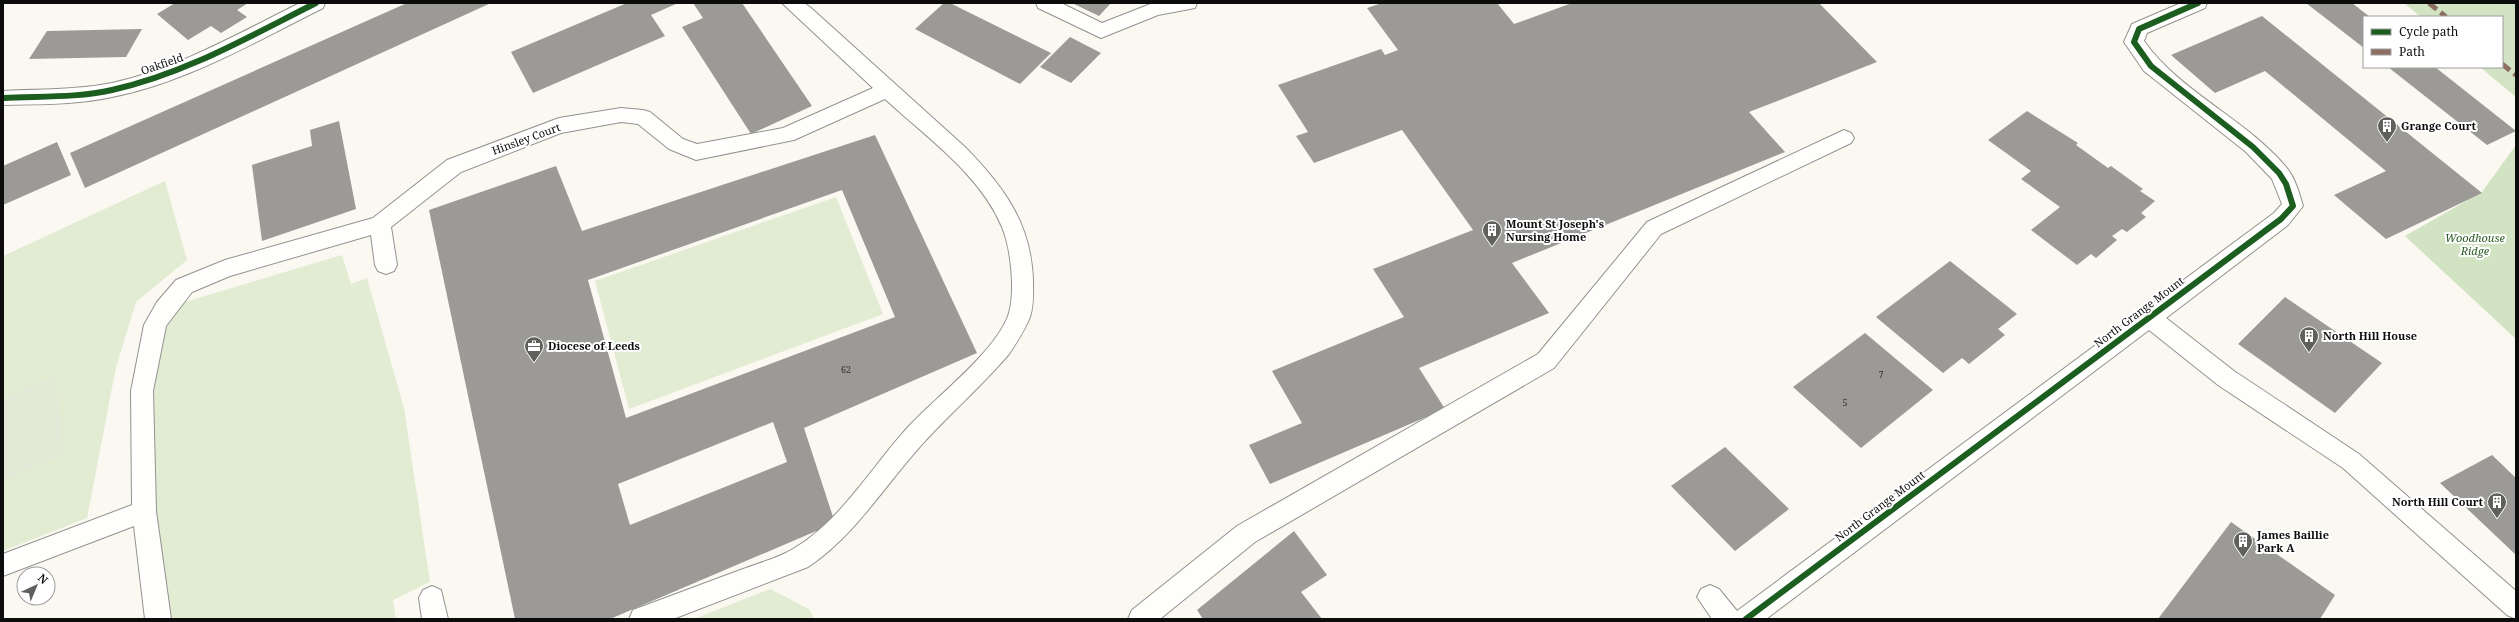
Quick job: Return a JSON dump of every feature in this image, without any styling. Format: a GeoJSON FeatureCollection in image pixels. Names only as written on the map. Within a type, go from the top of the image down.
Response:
{"type":"FeatureCollection","features":[{"type":"Feature","properties":{"kind":"street","name":"Oakfield"},"geometry":{"type":"LineString","coordinates":[[3,98],[81,94],[112,90],[147,80],[184,68],[316,3]]}},
{"type":"Feature","properties":{"kind":"street"},"geometry":{"type":"LineString","coordinates":[[642,619],[799,559],[820,547],[839,529],[928,421],[999,349],[1019,319],[1023,277],[1019,244],[998,197],[977,171],[887,90],[821,25],[790,3]]}},
{"type":"Feature","properties":{"kind":"street"},"geometry":{"type":"LineString","coordinates":[[1045,3],[1102,30],[1155,9],[1188,3]]}},
{"type":"Feature","properties":{"kind":"street","name":"North Grange Mount"},"geometry":{"type":"LineString","coordinates":[[1746,619],[2281,219],[2293,206],[2286,184],[2279,173],[2253,147],[2151,66],[2134,42],[2139,29],[2198,3]]}},
{"type":"Feature","properties":{"kind":"street","name":"Hinsley Court"},"geometry":{"type":"LineString","coordinates":[[380,224],[454,166],[559,126],[621,115],[643,117],[676,144],[696,152],[787,135],[887,90]]}},
{"type":"Feature","properties":{"kind":"street"},"geometry":{"type":"LineString","coordinates":[[1141,619],[1246,534],[1546,361],[1654,228],[1844,138]]}},
{"type":"Feature","properties":{"kind":"street"},"geometry":{"type":"LineString","coordinates":[[158,619],[144,511],[142,391],[155,325],[165,308],[184,286],[225,269],[380,224],[386,265]]}},
{"type":"Feature","properties":{"kind":"street"},"geometry":{"type":"LineString","coordinates":[[2149,317],[2226,378],[2351,461],[2516,607]]}},
{"type":"Feature","properties":{"kind":"street"},"geometry":{"type":"LineString","coordinates":[[3,565],[144,511]]}},
{"type":"Feature","properties":{"kind":"street"},"geometry":{"type":"LineString","coordinates":[[1710,596],[1728,619]]}},
{"type":"Feature","properties":{"kind":"green space"},"geometry":{"type":"Polygon","coordinates":[[[2404,3],[2516,3],[2516,97],[2481,68],[2503,68],[2503,16],[2420,16],[2404,3]]]}},
{"type":"Feature","properties":{"kind":"green space","name":"Woodhouse Ridge"},"geometry":{"type":"Polygon","coordinates":[[[2516,145],[2516,339],[2405,236],[2482,192],[2516,145]]]}},
{"type":"Feature","properties":{"kind":"green space"},"geometry":{"type":"Polygon","coordinates":[[[165,181],[187,260],[136,302],[116,367],[87,518],[3,551],[3,256],[165,181]]]}},
{"type":"Feature","properties":{"kind":"green space"},"geometry":{"type":"Polygon","coordinates":[[[836,197],[883,314],[629,409],[595,281],[836,197]]]}},
{"type":"Feature","properties":{"kind":"green space"},"geometry":{"type":"Polygon","coordinates":[[[342,255],[351,284],[367,278],[404,408],[430,582],[393,600],[396,619],[158,619],[142,391],[165,308],[342,255]]]}},
{"type":"Feature","properties":{"kind":"green space"},"geometry":{"type":"Polygon","coordinates":[[[56,376],[63,454],[3,480],[3,399],[56,376]]]}},
{"type":"Feature","properties":{"kind":"green space"},"geometry":{"type":"Polygon","coordinates":[[[770,589],[809,609],[814,619],[694,619],[770,589]]]}},
{"type":"Feature","properties":{"kind":"building"},"geometry":{"type":"Polygon","coordinates":[[[175,3],[248,3],[237,10],[247,17],[221,33],[211,26],[188,40],[157,14],[175,3]]]}},
{"type":"Feature","properties":{"kind":"building"},"geometry":{"type":"Polygon","coordinates":[[[407,3],[491,3],[85,188],[70,153],[407,3]]]}},
{"type":"Feature","properties":{"kind":"building"},"geometry":{"type":"Polygon","coordinates":[[[627,3],[678,3],[651,15],[665,36],[533,93],[511,52],[627,3]]]}},
{"type":"Feature","properties":{"kind":"building"},"geometry":{"type":"Polygon","coordinates":[[[693,3],[742,3],[812,106],[751,134],[682,27],[703,18],[693,3]]]}},
{"type":"Feature","properties":{"kind":"building"},"geometry":{"type":"Polygon","coordinates":[[[944,3],[950,3],[1051,53],[1020,84],[915,29],[944,3]]]}},
{"type":"Feature","properties":{"kind":"building"},"geometry":{"type":"Polygon","coordinates":[[[1072,3],[1111,3],[1099,16],[1072,3]]]}},
{"type":"Feature","properties":{"kind":"building","name":"Mount St Joseph's Nursing Home"},"geometry":{"type":"Polygon","coordinates":[[[1382,3],[1497,3],[1514,24],[1572,3],[1819,3],[1877,62],[1749,112],[1785,152],[1512,263],[1549,313],[1419,368],[1445,409],[1270,484],[1249,445],[1302,423],[1272,371],[1404,317],[1373,269],[1473,230],[1402,130],[1314,163],[1296,136],[1308,132],[1278,85],[1381,49],[1385,55],[1398,50],[1367,8],[1382,3]]]}},
{"type":"Feature","properties":{"kind":"building"},"geometry":{"type":"Polygon","coordinates":[[[2306,3],[2352,3],[2369,16],[2363,16],[2363,47],[2306,3]]]}},
{"type":"Feature","properties":{"kind":"building","name":"Grange Court"},"geometry":{"type":"Polygon","coordinates":[[[2262,16],[2482,193],[2386,239],[2334,195],[2386,171],[2265,71],[2215,93],[2171,55],[2262,16]]]}},
{"type":"Feature","properties":{"kind":"building"},"geometry":{"type":"Polygon","coordinates":[[[142,29],[126,57],[29,59],[47,31],[142,29]]]}},
{"type":"Feature","properties":{"kind":"building"},"geometry":{"type":"Polygon","coordinates":[[[1070,37],[1101,53],[1071,83],[1040,67],[1070,37]]]}},
{"type":"Feature","properties":{"kind":"building"},"geometry":{"type":"Polygon","coordinates":[[[2389,68],[2436,68],[2516,131],[2487,145],[2389,68]]]}},
{"type":"Feature","properties":{"kind":"building"},"geometry":{"type":"Polygon","coordinates":[[[2027,111],[2078,143],[2076,145],[2108,168],[2111,166],[2143,189],[2140,191],[2155,201],[2141,213],[2146,217],[2127,232],[2122,229],[2112,236],[2117,240],[2096,258],[2091,254],[2077,265],[2031,230],[2060,207],[2021,179],[2031,171],[1988,140],[2027,111]]]}},
{"type":"Feature","properties":{"kind":"building"},"geometry":{"type":"Polygon","coordinates":[[[339,121],[356,209],[262,241],[252,165],[312,146],[310,130],[339,121]]]}},
{"type":"Feature","properties":{"kind":"building"},"geometry":{"type":"Polygon","coordinates":[[[875,135],[977,353],[804,428],[835,523],[610,619],[515,619],[429,210],[556,166],[582,231],[875,135]],[[842,190],[588,280],[626,418],[895,317],[842,190]],[[773,422],[618,484],[630,525],[787,462],[773,422]]]}},
{"type":"Feature","properties":{"kind":"building"},"geometry":{"type":"Polygon","coordinates":[[[57,142],[71,175],[3,205],[3,166],[57,142]]]}},
{"type":"Feature","properties":{"kind":"building"},"geometry":{"type":"Polygon","coordinates":[[[1950,261],[2017,314],[1998,329],[2005,335],[1969,364],[1962,358],[1943,373],[1876,317],[1950,261]]]}},
{"type":"Feature","properties":{"kind":"building","name":"North Hill House"},"geometry":{"type":"Polygon","coordinates":[[[2285,297],[2382,363],[2335,413],[2238,344],[2285,297]]]}},
{"type":"Feature","properties":{"kind":"building"},"geometry":{"type":"Polygon","coordinates":[[[1865,333],[1933,390],[1861,448],[1793,387],[1865,333]]]}},
{"type":"Feature","properties":{"kind":"building"},"geometry":{"type":"Polygon","coordinates":[[[1725,447],[1789,509],[1735,551],[1671,486],[1725,447]]]}},
{"type":"Feature","properties":{"kind":"building","name":"North Hill Court"},"geometry":{"type":"Polygon","coordinates":[[[2492,455],[2516,478],[2516,555],[2440,483],[2492,455]]]}},
{"type":"Feature","properties":{"kind":"building","name":"James Baillie Park A"},"geometry":{"type":"Polygon","coordinates":[[[2231,522],[2335,595],[2320,619],[2158,619],[2231,522]]]}},
{"type":"Feature","properties":{"kind":"building"},"geometry":{"type":"Polygon","coordinates":[[[1294,531],[1327,575],[1301,592],[1322,619],[1203,619],[1197,610],[1294,531]]]}},
{"type":"Feature","properties":{"kind":"marked path"},"geometry":{"type":"LineString","coordinates":[[2429,3],[2445,16]]}},
{"type":"Feature","properties":{"kind":"marked path"},"geometry":{"type":"LineString","coordinates":[[2503,65],[2516,75]]}},
{"type":"Feature","properties":{"kind":"cycle path"},"geometry":{"type":"LineString","coordinates":[[3,98],[85,94],[112,90],[139,83],[165,75],[216,53],[316,3]]}},
{"type":"Feature","properties":{"kind":"cycle path"},"geometry":{"type":"LineString","coordinates":[[1746,619],[2281,219],[2293,206],[2286,184],[2279,173],[2253,147],[2151,66],[2134,42],[2139,29],[2198,3]]}},
{"type":"Feature","properties":{"kind":"place","name":"Grange Court"},"geometry":{"type":"Point","coordinates":[2387,143]}},
{"type":"Feature","properties":{"kind":"place","name":"Mount St Joseph's Nursing Home"},"geometry":{"type":"Point","coordinates":[1492,247]}},
{"type":"Feature","properties":{"kind":"place","name":"North Hill House"},"geometry":{"type":"Point","coordinates":[2309,353]}},
{"type":"Feature","properties":{"kind":"place","name":"Diocese of Leeds"},"geometry":{"type":"Point","coordinates":[534,363]}},
{"type":"Feature","properties":{"kind":"place","name":"North Hill Court"},"geometry":{"type":"Point","coordinates":[2497,519]}},
{"type":"Feature","properties":{"kind":"place","name":"James Baillie Park A"},"geometry":{"type":"Point","coordinates":[2243,558]}}]}
